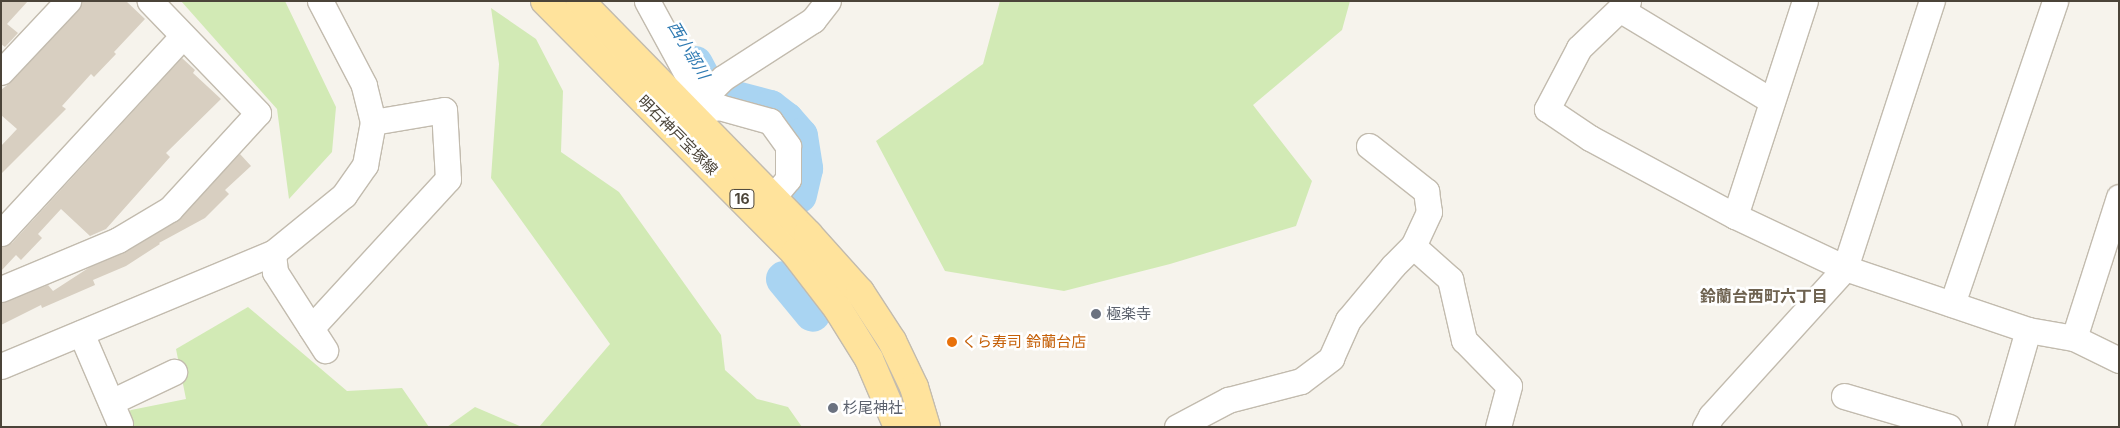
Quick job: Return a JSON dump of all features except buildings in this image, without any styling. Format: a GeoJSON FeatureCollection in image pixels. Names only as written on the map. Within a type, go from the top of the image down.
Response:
{"type":"FeatureCollection","features":[{"type":"Feature","properties":{"kind":"main road","name":"明石神戸宝塚線"},"geometry":{"type":"LineString","coordinates":[[545,1],[795,253],[838,309],[869,359],[898,427]]}},
{"type":"Feature","properties":{"kind":"main road","name":"明石神戸宝塚線"},"geometry":{"type":"LineString","coordinates":[[580,1],[772,198],[860,292],[892,341],[914,387],[926,427]]}},
{"type":"Feature","properties":{"kind":"street"},"geometry":{"type":"LineString","coordinates":[[1,72],[68,1]]}},
{"type":"Feature","properties":{"kind":"street"},"geometry":{"type":"LineString","coordinates":[[1,289],[118,240],[170,209],[258,113],[150,1]]}},
{"type":"Feature","properties":{"kind":"street"},"geometry":{"type":"LineString","coordinates":[[1,366],[273,253],[344,194],[365,165],[374,122],[364,85],[320,1]]}},
{"type":"Feature","properties":{"kind":"street"},"geometry":{"type":"LineString","coordinates":[[647,1],[695,89],[688,113]]}},
{"type":"Feature","properties":{"kind":"street"},"geometry":{"type":"LineString","coordinates":[[688,113],[723,78],[813,20],[828,1]]}},
{"type":"Feature","properties":{"kind":"street"},"geometry":{"type":"LineString","coordinates":[[1735,216],[1805,1]]}},
{"type":"Feature","properties":{"kind":"street"},"geometry":{"type":"LineString","coordinates":[[1705,427],[1711,416],[1845,268],[1932,1]]}},
{"type":"Feature","properties":{"kind":"street"},"geometry":{"type":"LineString","coordinates":[[1952,304],[2055,1]]}},
{"type":"Feature","properties":{"kind":"street"},"geometry":{"type":"LineString","coordinates":[[1772,100],[1624,6],[1579,48],[1547,109],[1590,138],[1735,216],[1845,268],[2028,330],[2074,338],[2119,360]]}},
{"type":"Feature","properties":{"kind":"street"},"geometry":{"type":"LineString","coordinates":[[1,233],[183,36]]}},
{"type":"Feature","properties":{"kind":"street"},"geometry":{"type":"LineString","coordinates":[[688,113],[719,106],[770,120],[788,146],[788,179],[772,198]]}},
{"type":"Feature","properties":{"kind":"street"},"geometry":{"type":"LineString","coordinates":[[311,328],[448,179],[444,110],[374,122]]}},
{"type":"Feature","properties":{"kind":"street"},"geometry":{"type":"LineString","coordinates":[[1177,427],[1228,400],[1301,381],[1316,370],[1331,358],[1348,320],[1393,266],[1413,246],[1429,212],[1426,191],[1369,146]]}},
{"type":"Feature","properties":{"kind":"street"},"geometry":{"type":"LineString","coordinates":[[2074,338],[2119,197]]}},
{"type":"Feature","properties":{"kind":"street"},"geometry":{"type":"LineString","coordinates":[[1413,246],[1450,279],[1464,340],[1509,386],[1498,427]]}},
{"type":"Feature","properties":{"kind":"street"},"geometry":{"type":"LineString","coordinates":[[273,253],[275,272],[325,350]]}},
{"type":"Feature","properties":{"kind":"street"},"geometry":{"type":"LineString","coordinates":[[2000,427],[2028,330]]}},
{"type":"Feature","properties":{"kind":"street"},"geometry":{"type":"LineString","coordinates":[[81,333],[116,413],[174,372]]}},
{"type":"Feature","properties":{"kind":"street"},"geometry":{"type":"LineString","coordinates":[[1844,396],[1948,427]]}},
{"type":"Feature","properties":{"kind":"green space"},"geometry":{"type":"Polygon","coordinates":[[[181,1],[285,1],[336,107],[332,152],[289,199],[277,109],[181,1]]]}},
{"type":"Feature","properties":{"kind":"green space"},"geometry":{"type":"Polygon","coordinates":[[[1000,1],[1350,1],[1342,30],[1253,105],[1312,181],[1296,226],[1170,264],[1064,291],[945,271],[876,141],[983,64],[1000,1]]]}},
{"type":"Feature","properties":{"kind":"green space"},"geometry":{"type":"Polygon","coordinates":[[[491,8],[536,39],[563,91],[561,152],[619,192],[721,335],[725,370],[757,399],[788,407],[802,427],[539,427],[610,344],[491,178],[499,64],[491,8]]]}},
{"type":"Feature","properties":{"kind":"green space"},"geometry":{"type":"Polygon","coordinates":[[[248,307],[347,391],[402,388],[429,427],[106,427],[131,410],[186,399],[176,349],[248,307]]]}},
{"type":"Feature","properties":{"kind":"green space"},"geometry":{"type":"Polygon","coordinates":[[[475,407],[522,427],[447,427],[475,407]]]}},
{"type":"Feature","properties":{"kind":"waterway","name":"西小部川"},"geometry":{"type":"LineString","coordinates":[[695,64],[704,81],[724,96],[770,108],[786,120],[800,136],[805,169],[799,195]]}},
{"type":"Feature","properties":{"kind":"waterway","name":"西小部川"},"geometry":{"type":"LineString","coordinates":[[784,279],[813,314]]}},
{"type":"Feature","properties":{"kind":"place","name":"極楽寺"},"geometry":{"type":"Point","coordinates":[1096,314]}},
{"type":"Feature","properties":{"kind":"place","name":"くら寿司 鈴蘭台店"},"geometry":{"type":"Point","coordinates":[952,342]}},
{"type":"Feature","properties":{"kind":"place","name":"杉尾神社"},"geometry":{"type":"Point","coordinates":[833,408]}},
{"type":"Feature","properties":{"kind":"district","name":"鈴蘭台西町六丁目"},"geometry":{"type":"Point","coordinates":[1764,296]}}]}
